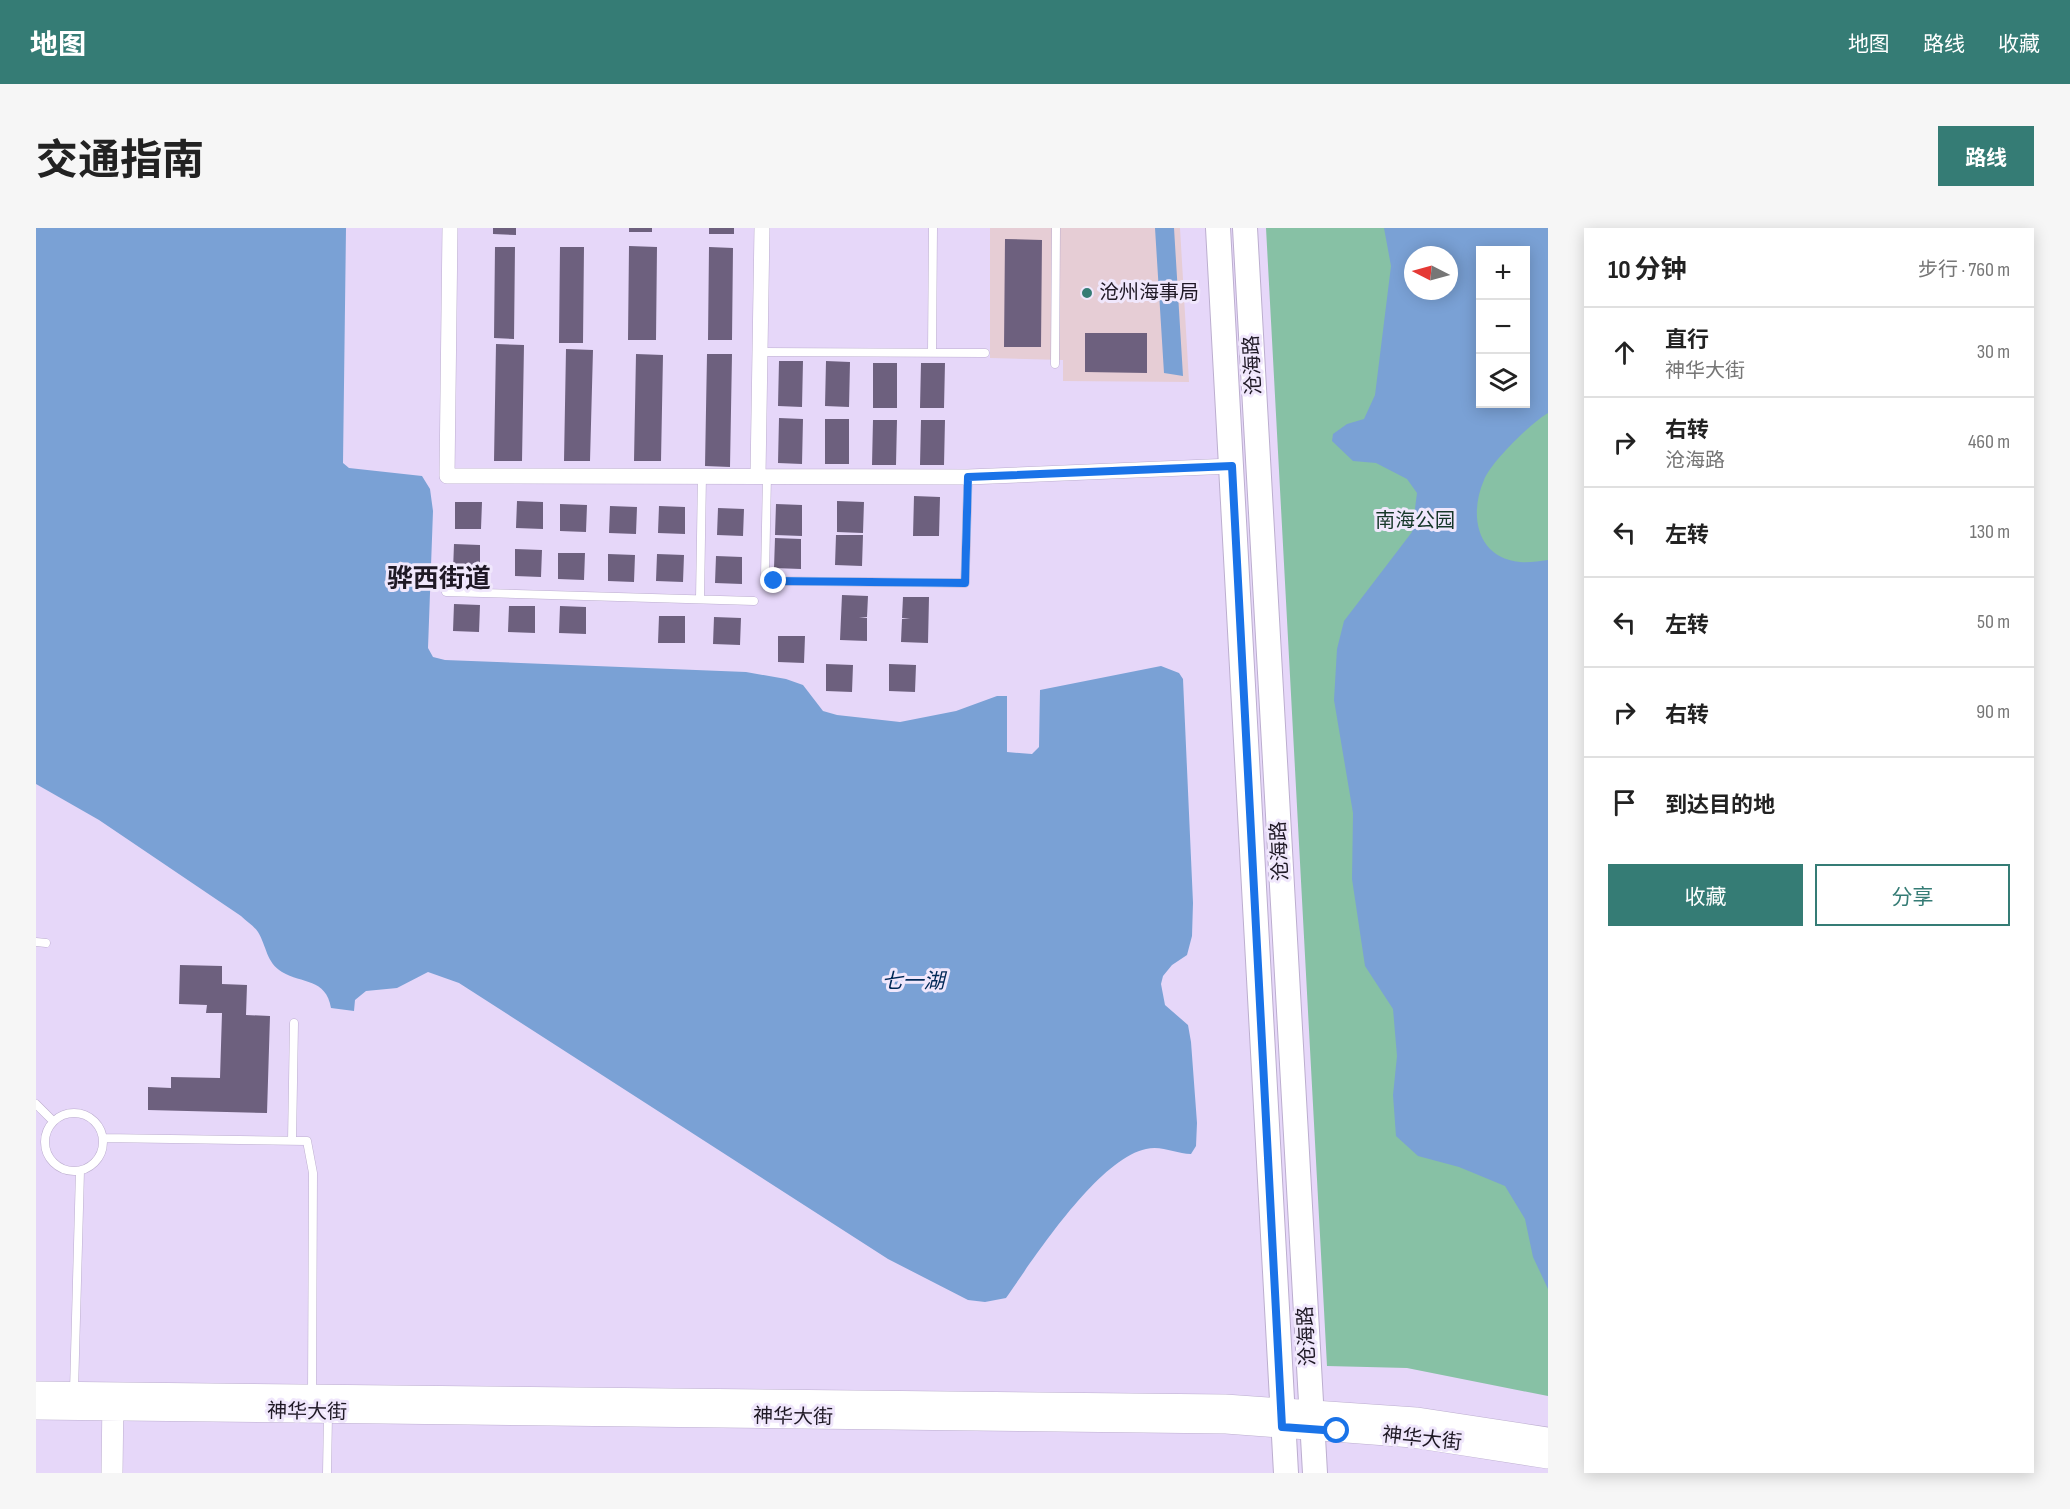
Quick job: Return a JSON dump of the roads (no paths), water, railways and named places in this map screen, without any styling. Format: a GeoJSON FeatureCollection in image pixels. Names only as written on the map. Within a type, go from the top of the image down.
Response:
{"type":"FeatureCollection","features":[{"type":"Feature","properties":{"kind":"main road","name":"沧海路"},"geometry":{"type":"LineString","coordinates":[[1218,228],[1286,1473]]}},
{"type":"Feature","properties":{"kind":"main road","name":"沧海路"},"geometry":{"type":"LineString","coordinates":[[1245,228],[1315,1473]]}},
{"type":"Feature","properties":{"kind":"main road","name":"神华大街"},"geometry":{"type":"LineString","coordinates":[[36,1392],[74,1393],[113,1402],[328,1412],[1203,1422],[1282,1418],[1311,1420],[1416,1418],[1548,1438]]}},
{"type":"Feature","properties":{"kind":"main road","name":"神华大街"},"geometry":{"type":"LineString","coordinates":[[36,1409],[113,1402],[312,1395],[1225,1405],[1282,1418]]}},
{"type":"Feature","properties":{"kind":"main road"},"geometry":{"type":"LineString","coordinates":[[112,1473],[113,1402]]}},
{"type":"Feature","properties":{"kind":"main road","name":"神华大街"},"geometry":{"type":"LineString","coordinates":[[1311,1420],[1548,1458]]}},
{"type":"Feature","properties":{"kind":"street"},"geometry":{"type":"LineString","coordinates":[[450,228],[447,476],[968,477],[1232,466]]}},
{"type":"Feature","properties":{"kind":"street"},"geometry":{"type":"LineString","coordinates":[[762,228],[760,352],[763,475]]}},
{"type":"Feature","properties":{"kind":"lane"},"geometry":{"type":"LineString","coordinates":[[932,353],[933,228]]}},
{"type":"Feature","properties":{"kind":"lane"},"geometry":{"type":"LineString","coordinates":[[1055,364],[1056,228]]}},
{"type":"Feature","properties":{"kind":"lane"},"geometry":{"type":"LineString","coordinates":[[760,352],[985,353]]}},
{"type":"Feature","properties":{"kind":"lane"},"geometry":{"type":"LineString","coordinates":[[700,599],[702,475]]}},
{"type":"Feature","properties":{"kind":"lane"},"geometry":{"type":"LineString","coordinates":[[763,475],[765,577],[774,581],[965,583],[968,477]]}},
{"type":"Feature","properties":{"kind":"lane"},"geometry":{"type":"LineString","coordinates":[[446,592],[754,601]]}},
{"type":"Feature","properties":{"kind":"lane"},"geometry":{"type":"LineString","coordinates":[[36,942],[46,943]]}},
{"type":"Feature","properties":{"kind":"lane"},"geometry":{"type":"LineString","coordinates":[[292,1141],[294,1023]]}},
{"type":"Feature","properties":{"kind":"lane"},"geometry":{"type":"LineString","coordinates":[[36,1104],[53,1121]]}},
{"type":"Feature","properties":{"kind":"lane"},"geometry":{"type":"LineString","coordinates":[[68,1113],[83,1114],[96,1123],[103,1138],[99,1158],[80,1171],[60,1168],[48,1157],[44,1142],[45,1134],[53,1121],[68,1113]]}},
{"type":"Feature","properties":{"kind":"lane"},"geometry":{"type":"LineString","coordinates":[[103,1138],[307,1141],[313,1173],[312,1395]]}},
{"type":"Feature","properties":{"kind":"lane"},"geometry":{"type":"LineString","coordinates":[[74,1393],[80,1171]]}},
{"type":"Feature","properties":{"kind":"lane"},"geometry":{"type":"LineString","coordinates":[[327,1473],[328,1412]]}},
{"type":"Feature","properties":{"kind":"water","name":"七一湖"},"geometry":{"type":"Polygon","coordinates":[[[36,228],[346,228],[343,463],[349,468],[422,476],[430,489],[433,511],[428,648],[433,657],[445,660],[746,672],[786,679],[803,685],[823,711],[837,715],[900,722],[956,711],[997,696],[1007,696],[1007,752],[1032,754],[1039,747],[1040,690],[1161,666],[1179,673],[1183,679],[1193,903],[1192,936],[1187,955],[1172,965],[1163,976],[1161,984],[1165,1005],[1188,1025],[1191,1042],[1197,1123],[1196,1146],[1191,1154],[1152,1148],[1127,1157],[1108,1171],[1068,1212],[1006,1298],[985,1302],[968,1300],[888,1259],[459,983],[428,972],[397,988],[366,991],[355,1000],[354,1011],[331,1008],[324,991],[319,987],[282,972],[273,964],[258,932],[241,916],[99,820],[36,784],[36,228]]]}},
{"type":"Feature","properties":{"kind":"water"},"geometry":{"type":"Polygon","coordinates":[[[1155,228],[1174,228],[1183,376],[1164,373],[1155,228]]]}},
{"type":"Feature","properties":{"kind":"water"},"geometry":{"type":"Polygon","coordinates":[[[1384,228],[1548,228],[1548,413],[1522,434],[1488,472],[1479,493],[1477,520],[1485,543],[1505,559],[1520,562],[1548,560],[1548,1289],[1533,1257],[1525,1219],[1505,1186],[1459,1167],[1418,1156],[1396,1136],[1393,1095],[1397,1056],[1393,1009],[1365,966],[1352,879],[1353,813],[1334,700],[1337,649],[1344,621],[1412,532],[1417,493],[1407,479],[1376,463],[1353,461],[1332,441],[1333,434],[1347,424],[1364,419],[1375,395],[1391,266],[1384,228]]]}},
{"type":"Feature","properties":{"kind":"place","name":"沧州海事局"},"geometry":{"type":"Point","coordinates":[1087,293]}},
{"type":"Feature","properties":{"kind":"district","name":"骅西街道"},"geometry":{"type":"Point","coordinates":[439,579]}},
{"type":"Feature","properties":{"kind":"park label","name":"南海公园"},"geometry":{"type":"Point","coordinates":[1415,521]}}]}
